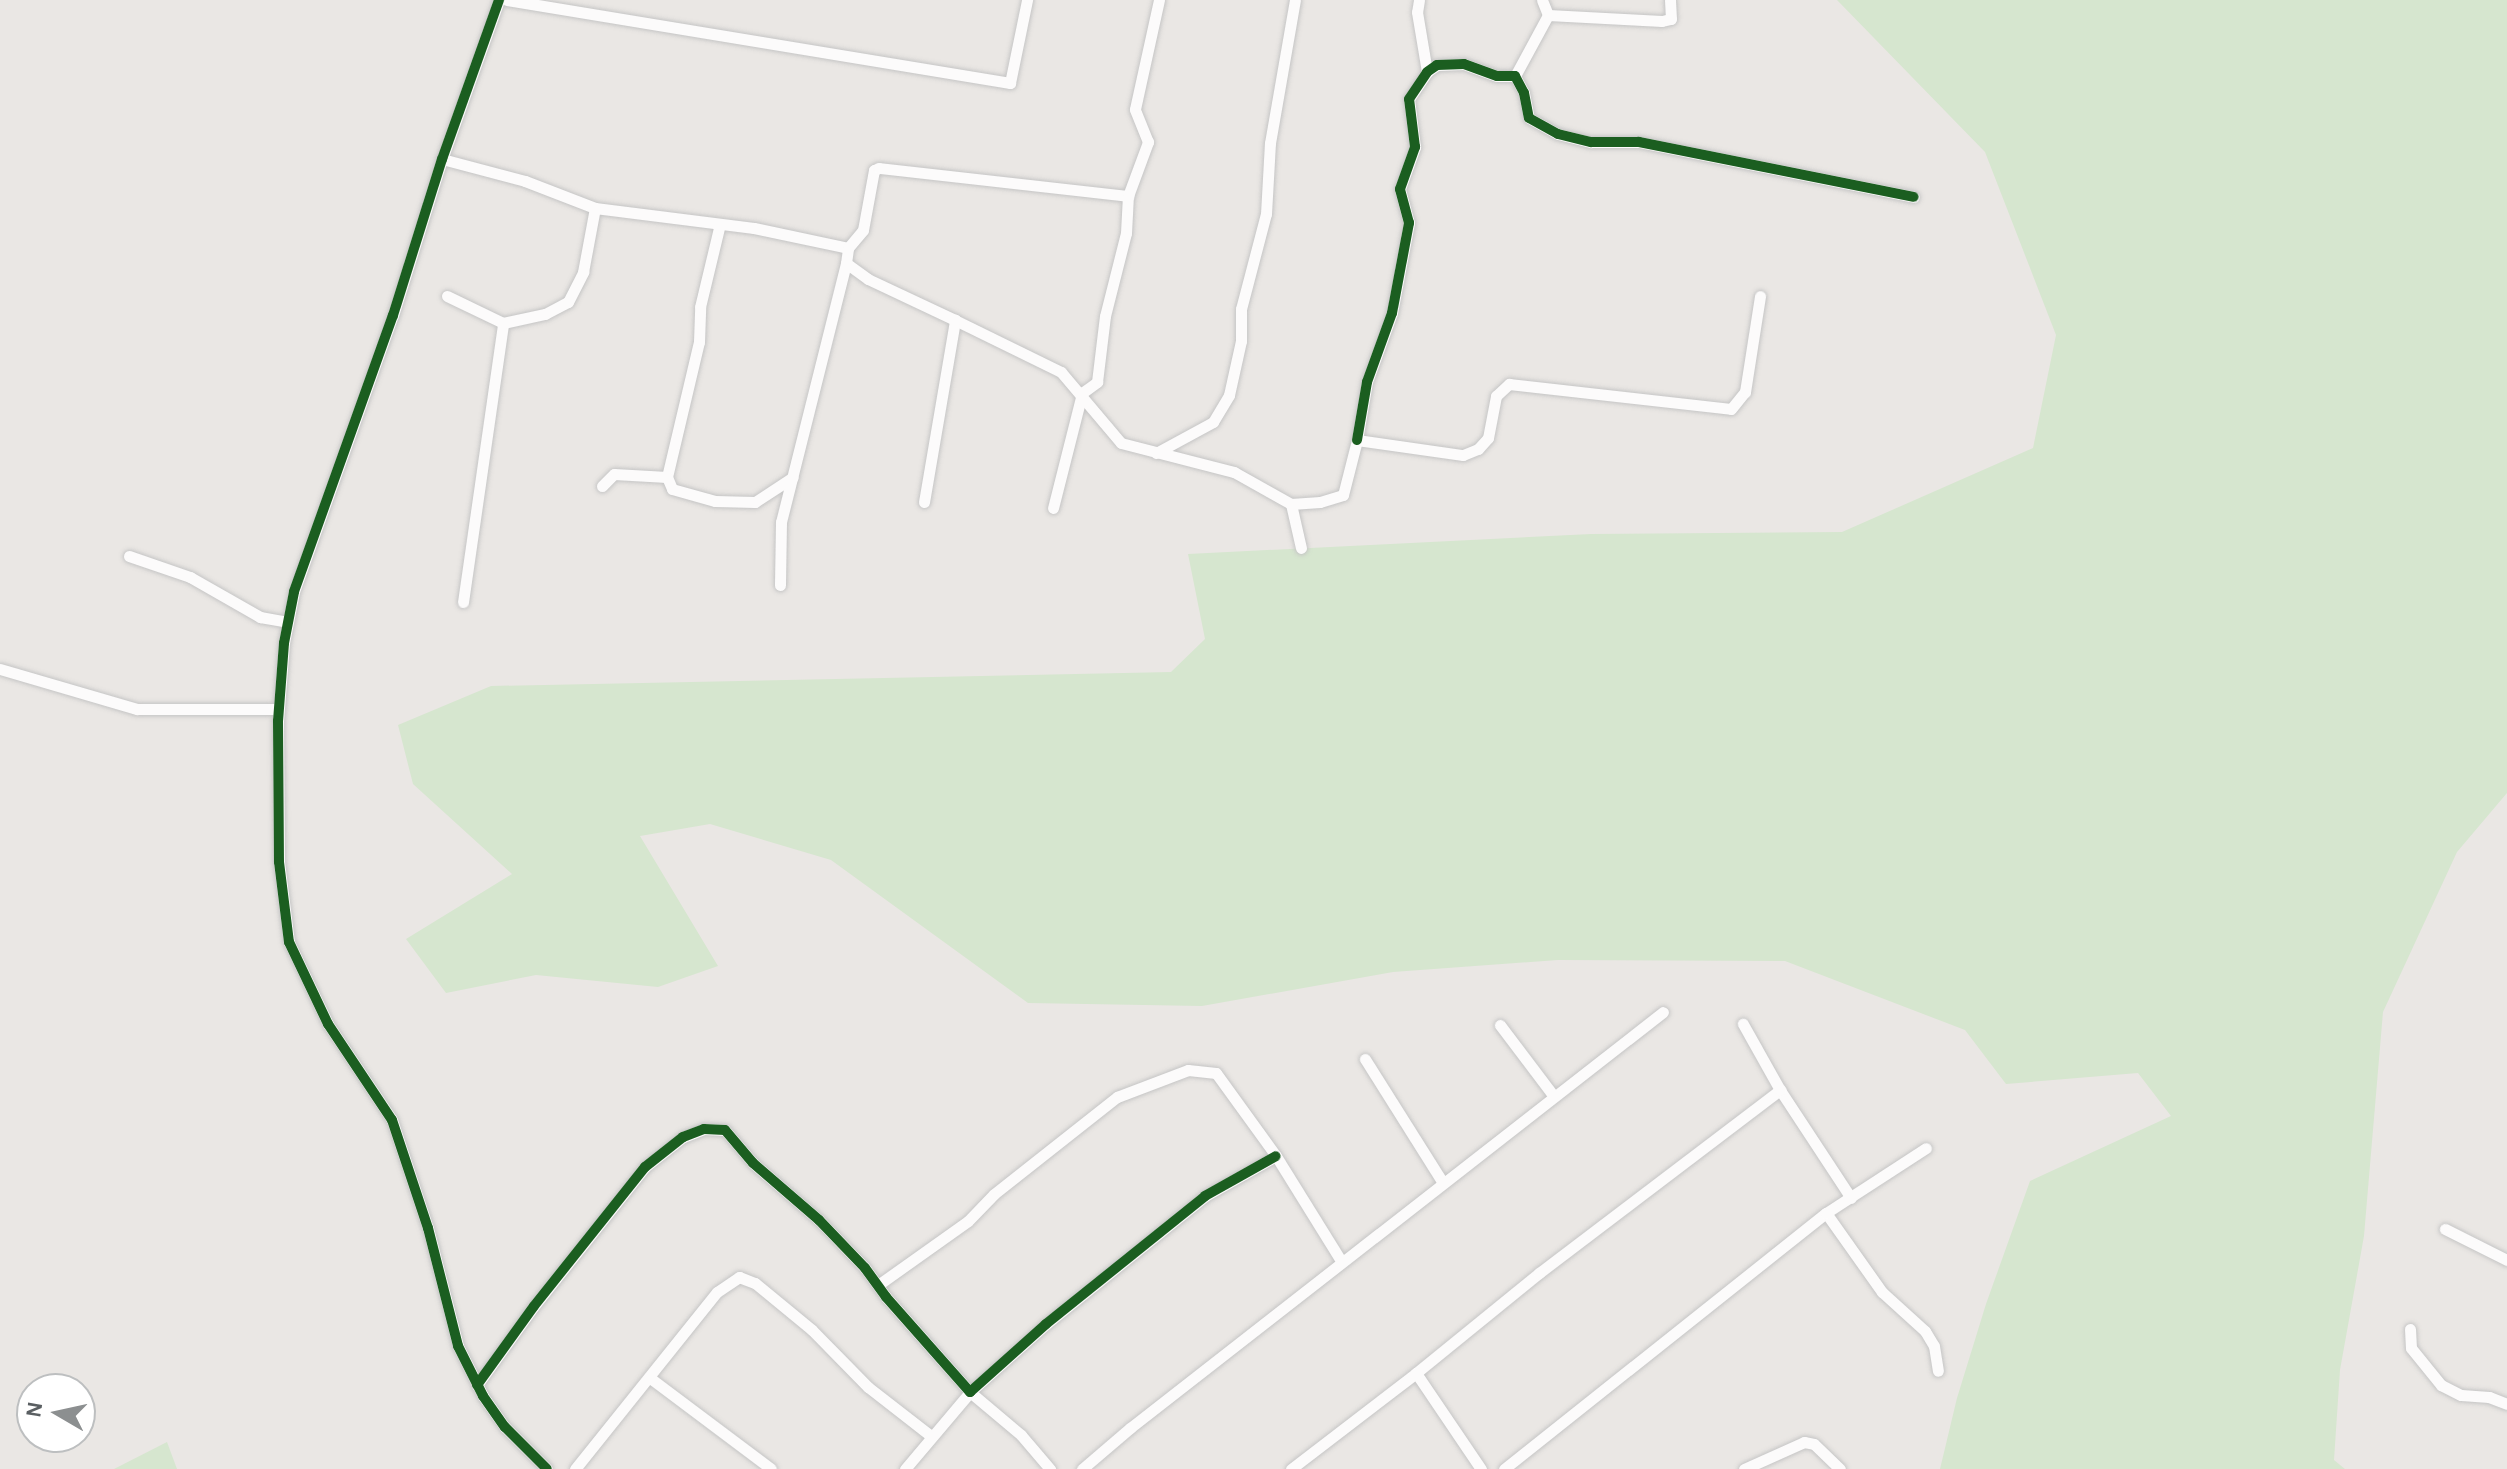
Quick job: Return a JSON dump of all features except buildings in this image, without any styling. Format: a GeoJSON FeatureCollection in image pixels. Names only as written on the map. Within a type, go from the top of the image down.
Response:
{"type":"FeatureCollection","features":[{"type":"Feature","properties":{"kind":"street"},"geometry":{"type":"LineString","coordinates":[[499,0],[442,159],[393,315],[299,578],[288,622],[278,709],[279,862],[289,942],[328,1024],[392,1120],[428,1228],[458,1346],[477,1385],[505,1427],[547,1469]]}},
{"type":"Feature","properties":{"kind":"street"},"geometry":{"type":"LineString","coordinates":[[507,0],[1010,83],[1027,0]]}},
{"type":"Feature","properties":{"kind":"street"},"geometry":{"type":"LineString","coordinates":[[1053,508],[1082,393],[1097,382],[1105,316],[1126,233],[1128,196],[1148,142],[1135,109],[1159,0]]}},
{"type":"Feature","properties":{"kind":"street"},"geometry":{"type":"LineString","coordinates":[[1156,453],[1213,422],[1229,395],[1241,341],[1241,309],[1266,214],[1270,143],[1295,0]]}},
{"type":"Feature","properties":{"kind":"street"},"geometry":{"type":"LineString","coordinates":[[1419,0],[1417,12],[1427,72]]}},
{"type":"Feature","properties":{"kind":"street"},"geometry":{"type":"LineString","coordinates":[[1542,0],[1548,15]]}},
{"type":"Feature","properties":{"kind":"street"},"geometry":{"type":"LineString","coordinates":[[1548,15],[1662,21],[1671,19],[1670,0]]}},
{"type":"Feature","properties":{"kind":"street"},"geometry":{"type":"LineString","coordinates":[[1515,76],[1548,15]]}},
{"type":"Feature","properties":{"kind":"street"},"geometry":{"type":"LineString","coordinates":[[846,263],[868,279],[1061,372],[1082,393],[1093,414],[1121,443],[1234,472],[1291,504],[1320,502],[1343,495],[1367,382],[1392,313],[1409,223],[1400,189],[1415,147],[1409,99],[1427,72],[1450,62],[1497,76],[1515,76]]}},
{"type":"Feature","properties":{"kind":"street"},"geometry":{"type":"LineString","coordinates":[[1515,76],[1524,93],[1529,118],[1558,134],[1591,142],[1639,142],[1914,197]]}},
{"type":"Feature","properties":{"kind":"street"},"geometry":{"type":"LineString","coordinates":[[442,159],[502,174],[595,208],[720,224],[848,248]]}},
{"type":"Feature","properties":{"kind":"street"},"geometry":{"type":"LineString","coordinates":[[780,585],[781,522],[848,248],[863,230],[873,174],[879,168],[1128,196]]}},
{"type":"Feature","properties":{"kind":"street"},"geometry":{"type":"LineString","coordinates":[[447,296],[503,323],[545,314],[568,302],[583,272],[595,208]]}},
{"type":"Feature","properties":{"kind":"street"},"geometry":{"type":"LineString","coordinates":[[720,224],[700,307],[699,342],[667,477],[672,489],[715,501],[755,502],[793,477]]}},
{"type":"Feature","properties":{"kind":"street"},"geometry":{"type":"LineString","coordinates":[[1357,440],[1463,455],[1484,444],[1496,396],[1502,388],[1516,383],[1731,409],[1745,392],[1760,296]]}},
{"type":"Feature","properties":{"kind":"street"},"geometry":{"type":"LineString","coordinates":[[924,502],[955,320]]}},
{"type":"Feature","properties":{"kind":"street"},"geometry":{"type":"LineString","coordinates":[[463,602],[503,323]]}},
{"type":"Feature","properties":{"kind":"street"},"geometry":{"type":"LineString","coordinates":[[602,486],[614,474],[667,477]]}},
{"type":"Feature","properties":{"kind":"street"},"geometry":{"type":"LineString","coordinates":[[1291,504],[1301,548]]}},
{"type":"Feature","properties":{"kind":"street"},"geometry":{"type":"LineString","coordinates":[[129,556],[183,573],[260,617],[288,622]]}},
{"type":"Feature","properties":{"kind":"street"},"geometry":{"type":"LineString","coordinates":[[0,669],[137,709],[278,709]]}},
{"type":"Feature","properties":{"kind":"street"},"geometry":{"type":"LineString","coordinates":[[1082,1469],[1341,1261],[1663,1012]]}},
{"type":"Feature","properties":{"kind":"street"},"geometry":{"type":"LineString","coordinates":[[1743,1024],[1780,1090],[1851,1198]]}},
{"type":"Feature","properties":{"kind":"street"},"geometry":{"type":"LineString","coordinates":[[1500,1025],[1553,1095]]}},
{"type":"Feature","properties":{"kind":"street"},"geometry":{"type":"LineString","coordinates":[[1365,1059],[1443,1183]]}},
{"type":"Feature","properties":{"kind":"street"},"geometry":{"type":"LineString","coordinates":[[878,1285],[968,1221],[994,1194],[1117,1097],[1188,1070],[1216,1073],[1276,1156],[1341,1261]]}},
{"type":"Feature","properties":{"kind":"street"},"geometry":{"type":"LineString","coordinates":[[1291,1469],[1539,1273],[1780,1090]]}},
{"type":"Feature","properties":{"kind":"street"},"geometry":{"type":"LineString","coordinates":[[477,1385],[534,1306],[645,1167],[683,1137],[704,1129],[725,1130],[753,1163],[819,1220],[970,1392],[1021,1435],[1050,1469]]}},
{"type":"Feature","properties":{"kind":"street"},"geometry":{"type":"LineString","coordinates":[[1504,1469],[1826,1213],[1926,1148]]}},
{"type":"Feature","properties":{"kind":"street"},"geometry":{"type":"LineString","coordinates":[[905,1469],[970,1392],[1046,1324],[1205,1196],[1276,1156]]}},
{"type":"Feature","properties":{"kind":"street"},"geometry":{"type":"LineString","coordinates":[[1826,1213],[1882,1292],[1925,1331],[1934,1346],[1938,1371]]}},
{"type":"Feature","properties":{"kind":"street"},"geometry":{"type":"LineString","coordinates":[[2445,1229],[2507,1260]]}},
{"type":"Feature","properties":{"kind":"street"},"geometry":{"type":"LineString","coordinates":[[575,1469],[717,1292],[734,1279],[747,1278],[812,1330],[868,1387],[931,1436]]}},
{"type":"Feature","properties":{"kind":"street"},"geometry":{"type":"LineString","coordinates":[[2410,1329],[2411,1348],[2441,1385],[2461,1395],[2489,1397],[2507,1404]]}},
{"type":"Feature","properties":{"kind":"street"},"geometry":{"type":"LineString","coordinates":[[1416,1373],[1481,1469]]}},
{"type":"Feature","properties":{"kind":"street"},"geometry":{"type":"LineString","coordinates":[[650,1378],[771,1469]]}},
{"type":"Feature","properties":{"kind":"street"},"geometry":{"type":"LineString","coordinates":[[1744,1469],[1804,1442],[1814,1444],[1840,1469]]}},
{"type":"Feature","properties":{"kind":"green space"},"geometry":{"type":"Polygon","coordinates":[[[1837,0],[2507,0],[2507,793],[2457,852],[2383,1012],[2364,1236],[2340,1370],[2334,1460],[2345,1469],[1940,1469],[1957,1398],[1986,1304],[2030,1181],[2171,1116],[2138,1073],[2006,1084],[1965,1030],[1785,961],[1558,960],[1393,972],[1202,1006],[1028,1003],[831,860],[710,824],[640,836],[718,966],[658,987],[536,975],[446,993],[406,939],[512,874],[413,784],[398,725],[491,686],[1171,672],[1205,639],[1188,554],[1591,534],[1842,532],[2033,448],[2056,335],[1985,152],[1837,0]]]}},
{"type":"Feature","properties":{"kind":"green space"},"geometry":{"type":"Polygon","coordinates":[[[167,1442],[177,1469],[114,1469],[167,1442]]]}},
{"type":"Feature","properties":{"kind":"cycle path"},"geometry":{"type":"LineString","coordinates":[[499,0],[442,159],[393,315],[294,592],[284,643],[278,721],[279,862],[289,942],[328,1024],[392,1120],[428,1228],[458,1346],[483,1396],[505,1427],[547,1469]]}},
{"type":"Feature","properties":{"kind":"cycle path"},"geometry":{"type":"LineString","coordinates":[[1357,440],[1367,382],[1392,313],[1409,223],[1400,189],[1415,147],[1409,99],[1427,72],[1437,65],[1464,64],[1497,76],[1515,76],[1524,93],[1529,118],[1558,134],[1591,142],[1639,142],[1914,197]]}},
{"type":"Feature","properties":{"kind":"cycle path"},"geometry":{"type":"LineString","coordinates":[[477,1385],[534,1306],[645,1167],[683,1137],[704,1129],[725,1130],[753,1163],[819,1220],[865,1268],[886,1297],[970,1392],[1046,1324],[1205,1196],[1276,1156]]}}]}
